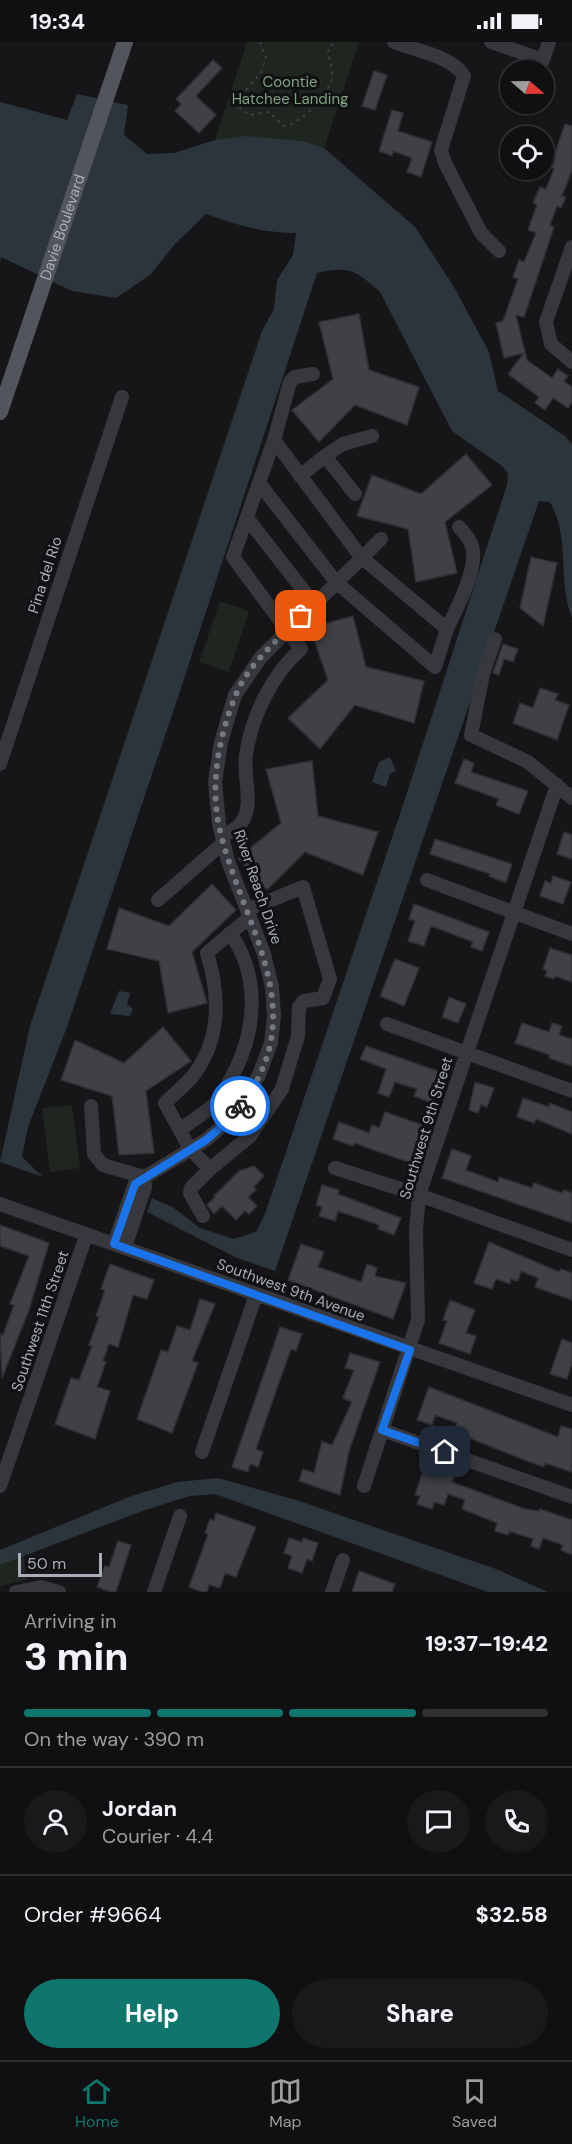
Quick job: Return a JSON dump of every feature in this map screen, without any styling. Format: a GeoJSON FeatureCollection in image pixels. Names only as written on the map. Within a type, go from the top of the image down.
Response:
{"type":"FeatureCollection","features":[{"type":"Feature","properties":{"kind":"main road","name":"Davie Boulevard"},"geometry":{"type":"LineString","coordinates":[[0,412],[125,42]]}},
{"type":"Feature","properties":{"kind":"street"},"geometry":{"type":"LineString","coordinates":[[394,42],[446,62],[460,69],[464,76],[441,150],[445,163],[481,233],[499,251]]}},
{"type":"Feature","properties":{"kind":"street"},"geometry":{"type":"LineString","coordinates":[[491,42],[543,60],[549,42]]}},
{"type":"Feature","properties":{"kind":"street"},"geometry":{"type":"LineString","coordinates":[[572,247],[546,322],[550,344],[572,362]]}},
{"type":"Feature","properties":{"kind":"street"},"geometry":{"type":"LineString","coordinates":[[158,900],[235,830],[246,813],[246,756],[259,708],[288,660],[301,650],[288,629],[233,557],[274,440],[290,382],[295,377],[314,374]]}},
{"type":"Feature","properties":{"kind":"street","name":"Pina del Rio"},"geometry":{"type":"LineString","coordinates":[[0,764],[122,397]]}},
{"type":"Feature","properties":{"kind":"street"},"geometry":{"type":"LineString","coordinates":[[300,476],[343,444],[372,436]]}},
{"type":"Feature","properties":{"kind":"street"},"geometry":{"type":"LineString","coordinates":[[274,440],[361,557],[447,629]]}},
{"type":"Feature","properties":{"kind":"street"},"geometry":{"type":"LineString","coordinates":[[325,456],[355,494]]}},
{"type":"Feature","properties":{"kind":"street"},"geometry":{"type":"LineString","coordinates":[[259,483],[336,582],[435,667],[447,629],[462,598],[474,552],[468,536],[459,526]]}},
{"type":"Feature","properties":{"kind":"street"},"geometry":{"type":"LineString","coordinates":[[247,518],[314,604]]}},
{"type":"Feature","properties":{"kind":"street","name":"River Reach Drive"},"geometry":{"type":"LineString","coordinates":[[144,1177],[190,1149],[228,1121],[248,1096],[271,1043],[274,1016],[272,987],[264,954],[223,840],[215,782],[221,742],[235,695],[261,657],[381,539]]}},
{"type":"Feature","properties":{"kind":"street"},"geometry":{"type":"LineString","coordinates":[[495,639],[483,674],[470,730],[472,737],[528,762],[572,798]]}},
{"type":"Feature","properties":{"kind":"street","name":"Southwest 9th Street"},"geometry":{"type":"LineString","coordinates":[[364,1486],[418,1320],[416,1230],[419,1195],[557,785]]}},
{"type":"Feature","properties":{"kind":"street"},"geometry":{"type":"LineString","coordinates":[[427,880],[572,934]]}},
{"type":"Feature","properties":{"kind":"street"},"geometry":{"type":"LineString","coordinates":[[203,1216],[190,1194],[191,1188],[250,1136],[282,1089],[298,1036],[299,1006],[304,1001],[323,998],[330,979],[303,887],[248,913],[207,953],[216,983],[213,1038],[192,1077],[165,1103],[190,1149],[210,1169]]}},
{"type":"Feature","properties":{"kind":"street"},"geometry":{"type":"LineString","coordinates":[[180,1130],[218,1101],[242,1061],[249,1038],[252,990],[240,948],[230,933]]}},
{"type":"Feature","properties":{"kind":"street"},"geometry":{"type":"LineString","coordinates":[[387,1024],[572,1091]]}},
{"type":"Feature","properties":{"kind":"street"},"geometry":{"type":"LineString","coordinates":[[91,1106],[94,1154],[103,1164],[144,1177],[146,1187],[119,1246]]}},
{"type":"Feature","properties":{"kind":"street"},"geometry":{"type":"LineString","coordinates":[[335,1168],[419,1195],[572,1250]]}},
{"type":"Feature","properties":{"kind":"street","name":"Southwest 9th Avenue"},"geometry":{"type":"LineString","coordinates":[[0,1204],[572,1406]]}},
{"type":"Feature","properties":{"kind":"street","name":"Southwest 11th Street"},"geometry":{"type":"LineString","coordinates":[[1,1486],[86,1236]]}},
{"type":"Feature","properties":{"kind":"street"},"geometry":{"type":"LineString","coordinates":[[202,1452],[256,1295]]}},
{"type":"Feature","properties":{"kind":"street"},"geometry":{"type":"LineString","coordinates":[[382,1430],[572,1497]]}},
{"type":"Feature","properties":{"kind":"street"},"geometry":{"type":"LineString","coordinates":[[154,1592],[180,1516]]}},
{"type":"Feature","properties":{"kind":"street"},"geometry":{"type":"LineString","coordinates":[[332,1592],[343,1560]]}},
{"type":"Feature","properties":{"kind":"street"},"geometry":{"type":"LineString","coordinates":[[16,1592],[40,1587],[59,1592]]}},
{"type":"Feature","properties":{"kind":"path"},"geometry":{"type":"LineString","coordinates":[[260,42],[266,58],[261,72],[238,100],[240,108],[249,115],[269,112],[284,126],[292,126],[301,120],[328,89],[333,75],[328,51],[334,42]]}},
{"type":"Feature","properties":{"kind":"green space","name":"Coontie Hatchee Landing"},"geometry":{"type":"Polygon","coordinates":[[[247,42],[359,42],[324,148],[297,141],[270,138],[215,140],[247,42]]]}},
{"type":"Feature","properties":{"kind":"green space"},"geometry":{"type":"Polygon","coordinates":[[[220,601],[249,611],[229,672],[199,662],[220,601]]]}},
{"type":"Feature","properties":{"kind":"green space"},"geometry":{"type":"Polygon","coordinates":[[[72,1105],[80,1168],[50,1172],[42,1108],[72,1105]]]}},
{"type":"Feature","properties":{"kind":"green space"},"geometry":{"type":"Polygon","coordinates":[[[24,1555],[26,1580],[0,1586],[0,1565],[24,1555]]]}},
{"type":"Feature","properties":{"kind":"shaded area"},"geometry":{"type":"Polygon","coordinates":[[[77,94],[128,105],[124,135],[147,154],[174,153],[215,140],[246,136],[302,141],[324,148],[415,227],[454,287],[489,352],[498,391],[565,436],[572,444],[572,618],[565,589],[562,545],[556,516],[550,502],[539,501],[275,1271],[237,1258],[147,1212],[152,1198],[174,1208],[200,1228],[234,1239],[256,1232],[265,1214],[403,805],[507,485],[508,474],[502,466],[452,431],[380,292],[358,274],[352,272],[337,270],[317,273],[67,1027],[28,1127],[22,1157],[43,1177],[0,1162],[30,1026],[262,331],[274,309],[277,280],[293,255],[296,233],[250,228],[206,214],[175,244],[150,275],[116,298],[72,291],[1,257],[0,263],[0,102],[67,120],[77,94]]]}},
{"type":"Feature","properties":{"kind":"shaded area"},"geometry":{"type":"Polygon","coordinates":[[[390,757],[396,771],[390,774],[386,787],[372,782],[379,762],[390,757]]]}},
{"type":"Feature","properties":{"kind":"shaded area"},"geometry":{"type":"Polygon","coordinates":[[[119,991],[130,993],[127,1004],[133,1009],[130,1016],[110,1014],[119,991]]]}},
{"type":"Feature","properties":{"kind":"shaded area"},"geometry":{"type":"Polygon","coordinates":[[[218,1478],[296,1500],[496,1569],[548,1592],[488,1592],[215,1494],[190,1496],[145,1510],[0,1565],[0,1550],[129,1497],[177,1482],[218,1478]]]}},
{"type":"Feature","properties":{"kind":"building"},"geometry":{"type":"Polygon","coordinates":[[[213,60],[222,68],[196,96],[216,115],[199,133],[175,111],[181,104],[176,99],[213,60]]]}},
{"type":"Feature","properties":{"kind":"building"},"geometry":{"type":"Polygon","coordinates":[[[374,71],[387,75],[375,110],[362,106],[374,71]]]}},
{"type":"Feature","properties":{"kind":"building"},"geometry":{"type":"Polygon","coordinates":[[[392,110],[403,113],[398,131],[432,142],[421,177],[407,172],[412,158],[393,151],[392,156],[379,151],[392,110]]]}},
{"type":"Feature","properties":{"kind":"building"},"geometry":{"type":"Polygon","coordinates":[[[565,124],[572,126],[572,170],[562,196],[566,197],[561,208],[557,206],[550,225],[554,227],[524,317],[516,315],[527,360],[552,378],[558,369],[568,376],[564,381],[572,387],[572,402],[568,408],[553,398],[545,410],[535,403],[539,397],[508,374],[524,353],[504,358],[496,323],[503,321],[518,279],[513,277],[519,260],[524,262],[536,233],[528,230],[537,205],[533,203],[540,187],[546,189],[550,180],[554,180],[554,156],[565,124]]]}},
{"type":"Feature","properties":{"kind":"building"},"geometry":{"type":"Polygon","coordinates":[[[359,314],[369,370],[419,387],[407,425],[355,405],[319,442],[292,410],[333,379],[319,322],[359,314]]]}},
{"type":"Feature","properties":{"kind":"building"},"geometry":{"type":"Polygon","coordinates":[[[466,454],[492,485],[445,522],[457,573],[416,582],[408,529],[357,516],[372,475],[421,494],[466,454]]]}},
{"type":"Feature","properties":{"kind":"building"},"geometry":{"type":"Polygon","coordinates":[[[531,557],[557,563],[543,626],[520,608],[531,557]]]}},
{"type":"Feature","properties":{"kind":"building"},"geometry":{"type":"Polygon","coordinates":[[[353,616],[366,667],[424,681],[414,723],[355,705],[320,749],[288,718],[328,680],[310,628],[353,616]]]}},
{"type":"Feature","properties":{"kind":"building"},"geometry":{"type":"Polygon","coordinates":[[[503,644],[518,649],[513,662],[504,659],[499,675],[493,673],[503,644]]]}},
{"type":"Feature","properties":{"kind":"building"},"geometry":{"type":"Polygon","coordinates":[[[540,688],[558,694],[555,700],[569,705],[557,740],[513,723],[520,703],[533,708],[540,688]]]}},
{"type":"Feature","properties":{"kind":"building"},"geometry":{"type":"Polygon","coordinates":[[[464,759],[474,763],[471,772],[528,791],[519,814],[496,805],[499,799],[455,783],[464,759]]]}},
{"type":"Feature","properties":{"kind":"building"},"geometry":{"type":"Polygon","coordinates":[[[312,761],[318,816],[378,832],[363,875],[305,852],[267,890],[238,858],[281,823],[266,769],[312,761]]]}},
{"type":"Feature","properties":{"kind":"building"},"geometry":{"type":"Polygon","coordinates":[[[564,832],[572,835],[572,859],[557,854],[564,832]]]}},
{"type":"Feature","properties":{"kind":"building"},"geometry":{"type":"Polygon","coordinates":[[[435,839],[512,864],[506,883],[489,876],[490,874],[430,854],[435,839]]]}},
{"type":"Feature","properties":{"kind":"building"},"geometry":{"type":"Polygon","coordinates":[[[553,876],[571,882],[563,904],[540,896],[545,881],[551,883],[553,876]]]}},
{"type":"Feature","properties":{"kind":"building"},"geometry":{"type":"Polygon","coordinates":[[[212,884],[236,910],[192,952],[207,1003],[168,1013],[159,961],[107,949],[119,908],[169,926],[212,884]]]}},
{"type":"Feature","properties":{"kind":"building"},"geometry":{"type":"Polygon","coordinates":[[[414,904],[489,932],[482,951],[471,947],[473,942],[431,926],[424,946],[408,941],[415,921],[409,919],[414,904]]]}},
{"type":"Feature","properties":{"kind":"building"},"geometry":{"type":"Polygon","coordinates":[[[550,948],[572,955],[572,982],[555,976],[554,979],[545,976],[547,971],[543,969],[550,948]]]}},
{"type":"Feature","properties":{"kind":"building"},"geometry":{"type":"Polygon","coordinates":[[[395,959],[419,968],[404,1006],[380,996],[395,959]]]}},
{"type":"Feature","properties":{"kind":"building"},"geometry":{"type":"Polygon","coordinates":[[[449,997],[466,1004],[458,1023],[442,1017],[449,997]]]}},
{"type":"Feature","properties":{"kind":"building"},"geometry":{"type":"Polygon","coordinates":[[[522,1023],[549,1032],[552,1023],[562,1026],[559,1035],[572,1039],[572,1066],[549,1058],[550,1055],[515,1043],[522,1023]]]}},
{"type":"Feature","properties":{"kind":"building"},"geometry":{"type":"Polygon","coordinates":[[[163,1027],[191,1061],[146,1091],[154,1153],[119,1155],[112,1096],[61,1080],[75,1040],[124,1063],[163,1027]]]}},
{"type":"Feature","properties":{"kind":"building"},"geometry":{"type":"Polygon","coordinates":[[[366,1046],[443,1073],[432,1103],[414,1096],[417,1089],[395,1082],[389,1097],[378,1093],[386,1069],[360,1059],[366,1046]]]}},
{"type":"Feature","properties":{"kind":"building"},"geometry":{"type":"Polygon","coordinates":[[[475,1082],[494,1088],[487,1107],[481,1105],[478,1113],[469,1110],[475,1082]]]}},
{"type":"Feature","properties":{"kind":"building"},"geometry":{"type":"Polygon","coordinates":[[[523,1098],[549,1107],[550,1103],[572,1112],[572,1134],[536,1119],[534,1123],[517,1117],[523,1098]]]}},
{"type":"Feature","properties":{"kind":"building"},"geometry":{"type":"Polygon","coordinates":[[[385,1112],[425,1126],[411,1163],[354,1143],[353,1146],[333,1139],[339,1122],[369,1133],[372,1125],[379,1128],[385,1112]]]}},
{"type":"Feature","properties":{"kind":"building"},"geometry":{"type":"Polygon","coordinates":[[[452,1149],[471,1156],[466,1170],[498,1182],[499,1177],[532,1188],[534,1183],[562,1193],[564,1190],[572,1193],[572,1223],[442,1178],[452,1149]]]}},
{"type":"Feature","properties":{"kind":"building"},"geometry":{"type":"Polygon","coordinates":[[[254,1166],[264,1176],[254,1187],[256,1190],[248,1197],[257,1206],[249,1214],[245,1211],[236,1220],[222,1206],[214,1214],[207,1205],[214,1196],[239,1171],[254,1166]]]}},
{"type":"Feature","properties":{"kind":"building"},"geometry":{"type":"Polygon","coordinates":[[[322,1185],[339,1190],[338,1194],[401,1218],[394,1235],[378,1229],[379,1225],[338,1211],[335,1221],[319,1216],[322,1207],[316,1205],[322,1185]]]}},
{"type":"Feature","properties":{"kind":"building"},"geometry":{"type":"Polygon","coordinates":[[[0,1225],[49,1243],[29,1310],[2,1378],[0,1334],[3,1335],[14,1305],[10,1304],[29,1256],[0,1246],[0,1225]]]}},
{"type":"Feature","properties":{"kind":"building"},"geometry":{"type":"Polygon","coordinates":[[[489,1242],[559,1272],[561,1269],[572,1273],[572,1300],[535,1287],[538,1278],[521,1271],[518,1281],[511,1279],[510,1284],[496,1279],[492,1289],[474,1283],[489,1242]]]}},
{"type":"Feature","properties":{"kind":"building"},"geometry":{"type":"Polygon","coordinates":[[[301,1244],[324,1252],[318,1267],[361,1282],[367,1264],[377,1268],[375,1276],[406,1283],[393,1319],[288,1280],[301,1244]]]}},
{"type":"Feature","properties":{"kind":"building"},"geometry":{"type":"Polygon","coordinates":[[[110,1264],[154,1280],[147,1299],[133,1295],[118,1347],[109,1344],[103,1361],[106,1362],[97,1387],[110,1391],[95,1439],[55,1424],[71,1378],[79,1380],[92,1346],[89,1345],[105,1290],[101,1289],[110,1264]]]}},
{"type":"Feature","properties":{"kind":"building"},"geometry":{"type":"Polygon","coordinates":[[[200,1299],[215,1304],[192,1361],[198,1363],[172,1433],[137,1419],[161,1350],[168,1352],[177,1326],[190,1330],[200,1299]]]}},
{"type":"Feature","properties":{"kind":"building"},"geometry":{"type":"Polygon","coordinates":[[[450,1300],[475,1310],[466,1333],[476,1336],[470,1354],[439,1343],[447,1321],[443,1320],[450,1300]]]}},
{"type":"Feature","properties":{"kind":"building"},"geometry":{"type":"Polygon","coordinates":[[[280,1327],[302,1334],[296,1351],[291,1349],[256,1449],[263,1452],[258,1467],[250,1464],[248,1472],[232,1467],[280,1327]]]}},
{"type":"Feature","properties":{"kind":"building"},"geometry":{"type":"Polygon","coordinates":[[[562,1339],[572,1343],[572,1363],[567,1379],[550,1374],[562,1339]]]}},
{"type":"Feature","properties":{"kind":"building"},"geometry":{"type":"Polygon","coordinates":[[[350,1353],[380,1362],[349,1451],[340,1495],[299,1481],[303,1469],[314,1473],[322,1441],[332,1445],[352,1402],[343,1398],[354,1370],[345,1368],[350,1353]]]}},
{"type":"Feature","properties":{"kind":"building"},"geometry":{"type":"Polygon","coordinates":[[[429,1387],[558,1437],[561,1426],[572,1429],[572,1472],[545,1463],[544,1467],[454,1432],[457,1423],[435,1415],[432,1425],[417,1420],[429,1387]]]}},
{"type":"Feature","properties":{"kind":"building"},"geometry":{"type":"Polygon","coordinates":[[[423,1471],[440,1477],[441,1473],[454,1477],[452,1482],[525,1509],[539,1511],[540,1509],[572,1520],[572,1555],[561,1550],[563,1545],[543,1538],[539,1549],[531,1546],[533,1539],[509,1531],[508,1535],[495,1531],[497,1523],[462,1509],[465,1500],[448,1494],[444,1505],[434,1502],[432,1509],[417,1504],[420,1496],[415,1495],[423,1471]]]}},
{"type":"Feature","properties":{"kind":"building"},"geometry":{"type":"Polygon","coordinates":[[[216,1513],[256,1527],[236,1577],[225,1573],[220,1588],[209,1585],[207,1592],[202,1592],[189,1587],[208,1534],[205,1533],[210,1519],[214,1521],[216,1513]]]}},
{"type":"Feature","properties":{"kind":"building"},"geometry":{"type":"Polygon","coordinates":[[[289,1538],[302,1542],[303,1538],[318,1543],[312,1561],[307,1559],[302,1573],[288,1568],[292,1556],[284,1553],[289,1538]]]}},
{"type":"Feature","properties":{"kind":"building"},"geometry":{"type":"Polygon","coordinates":[[[118,1541],[131,1545],[116,1592],[111,1592],[97,1587],[105,1566],[109,1567],[118,1541]]]}},
{"type":"Feature","properties":{"kind":"building"},"geometry":{"type":"Polygon","coordinates":[[[359,1571],[395,1584],[392,1592],[352,1592],[359,1571]]]}},
{"type":"Feature","properties":{"kind":"way so far"},"geometry":{"type":"LineString","coordinates":[[240,1106],[259,1075],[271,1043],[274,1016],[272,987],[264,954],[228,861],[219,824],[215,782],[221,742],[235,695],[261,657],[301,616]]}},
{"type":"Feature","properties":{"kind":"route"},"geometry":{"type":"LineString","coordinates":[[240,1106],[228,1121],[206,1140],[135,1184],[114,1244],[410,1350],[382,1430],[445,1452]]}}]}
